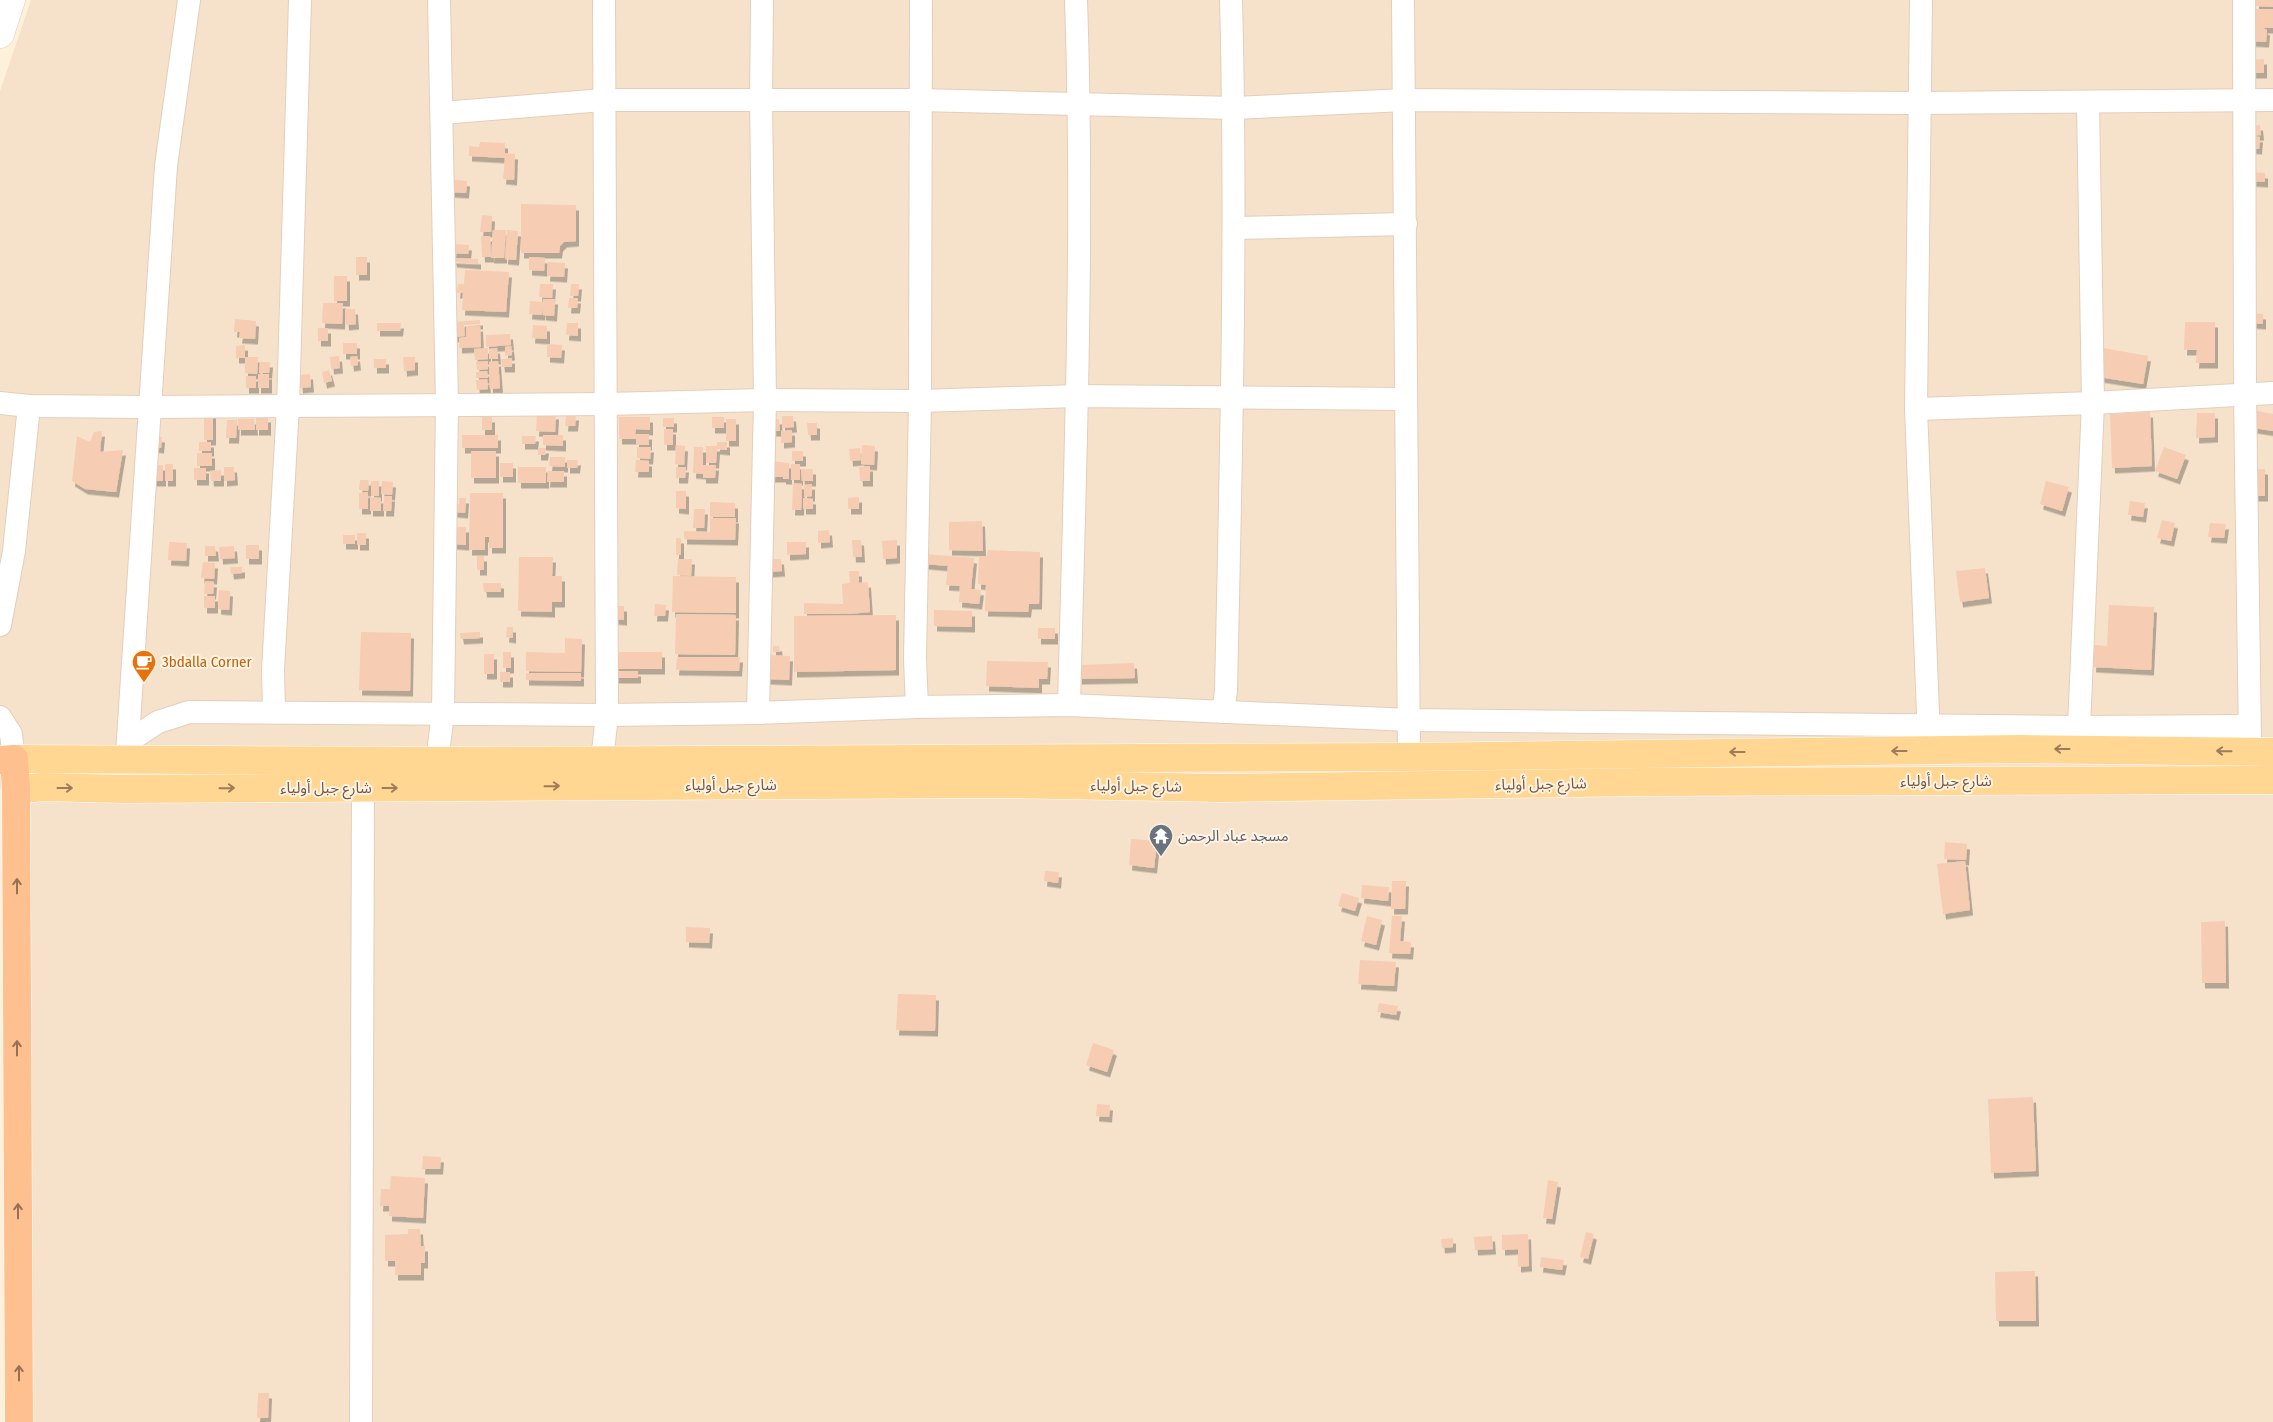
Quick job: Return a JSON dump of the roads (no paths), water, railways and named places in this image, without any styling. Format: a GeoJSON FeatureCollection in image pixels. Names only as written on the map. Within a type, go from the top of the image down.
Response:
{"type":"FeatureCollection","features":[{"type":"Feature","properties":{"kind":"highway"},"geometry":{"type":"LineString","coordinates":[[7,760],[19,1422]]}},
{"type":"Feature","properties":{"kind":"main road","name":"شارع جبل أولياء"},"geometry":{"type":"LineString","coordinates":[[7,760],[127,750],[437,761],[1409,757],[1929,738],[2029,749],[2257,743]]}},
{"type":"Feature","properties":{"kind":"main road","name":"شارع جبل أولياء"},"geometry":{"type":"LineString","coordinates":[[8,790],[42,787],[124,789],[978,784],[1231,788],[1643,782],[2273,780]]}},
{"type":"Feature","properties":{"kind":"street"},"geometry":{"type":"LineString","coordinates":[[0,34],[11,0]]}},
{"type":"Feature","properties":{"kind":"street"},"geometry":{"type":"LineString","coordinates":[[127,750],[166,166],[189,0]]}},
{"type":"Feature","properties":{"kind":"street"},"geometry":{"type":"LineString","coordinates":[[274,712],[273,670],[288,406],[300,0]]}},
{"type":"Feature","properties":{"kind":"street"},"geometry":{"type":"LineString","coordinates":[[437,761],[442,714],[447,404],[439,0]]}},
{"type":"Feature","properties":{"kind":"street"},"geometry":{"type":"LineString","coordinates":[[602,760],[606,715],[607,404],[603,100],[604,0]]}},
{"type":"Feature","properties":{"kind":"street"},"geometry":{"type":"LineString","coordinates":[[758,713],[765,400],[761,100],[762,0]]}},
{"type":"Feature","properties":{"kind":"street"},"geometry":{"type":"LineString","coordinates":[[917,707],[915,659],[920,401],[921,0]]}},
{"type":"Feature","properties":{"kind":"street"},"geometry":{"type":"LineString","coordinates":[[1069,705],[1077,396],[1080,103],[1076,0]]}},
{"type":"Feature","properties":{"kind":"street"},"geometry":{"type":"LineString","coordinates":[[1222,712],[1226,691],[1233,399],[1234,108],[1231,0]]}},
{"type":"Feature","properties":{"kind":"street"},"geometry":{"type":"LineString","coordinates":[[1403,0],[1409,757]]}},
{"type":"Feature","properties":{"kind":"street"},"geometry":{"type":"LineString","coordinates":[[1921,0],[1916,408],[1929,738]]}},
{"type":"Feature","properties":{"kind":"street"},"geometry":{"type":"LineString","coordinates":[[127,750],[158,722],[189,712],[606,715],[1069,705],[1410,720],[1929,738],[2079,727],[2257,743],[2245,393],[2244,0]]}},
{"type":"Feature","properties":{"kind":"street"},"geometry":{"type":"LineString","coordinates":[[442,113],[603,100],[920,100],[1234,108],[1405,100],[1919,103],[2273,100]]}},
{"type":"Feature","properties":{"kind":"street"},"geometry":{"type":"LineString","coordinates":[[2079,727],[2093,403],[2088,102]]}},
{"type":"Feature","properties":{"kind":"street"},"geometry":{"type":"LineString","coordinates":[[1234,228],[1406,224]]}},
{"type":"Feature","properties":{"kind":"street"},"geometry":{"type":"LineString","coordinates":[[1916,408],[2093,403],[2273,392]]}},
{"type":"Feature","properties":{"kind":"street"},"geometry":{"type":"LineString","coordinates":[[0,403],[29,406],[149,407],[607,404],[765,400],[920,401],[1077,396],[1233,399],[1406,399]]}},
{"type":"Feature","properties":{"kind":"street"},"geometry":{"type":"LineString","coordinates":[[0,624],[14,551],[29,406]]}},
{"type":"Feature","properties":{"kind":"street"},"geometry":{"type":"LineString","coordinates":[[0,717],[11,734],[7,760]]}},
{"type":"Feature","properties":{"kind":"street"},"geometry":{"type":"LineString","coordinates":[[361,1422],[363,788]]}},
{"type":"Feature","properties":{"kind":"place","name":"3bdalla Corner"},"geometry":{"type":"Point","coordinates":[144,683]}},
{"type":"Feature","properties":{"kind":"place","name":"مسجد عباد الرحمن"},"geometry":{"type":"Point","coordinates":[1161,857]}}]}
